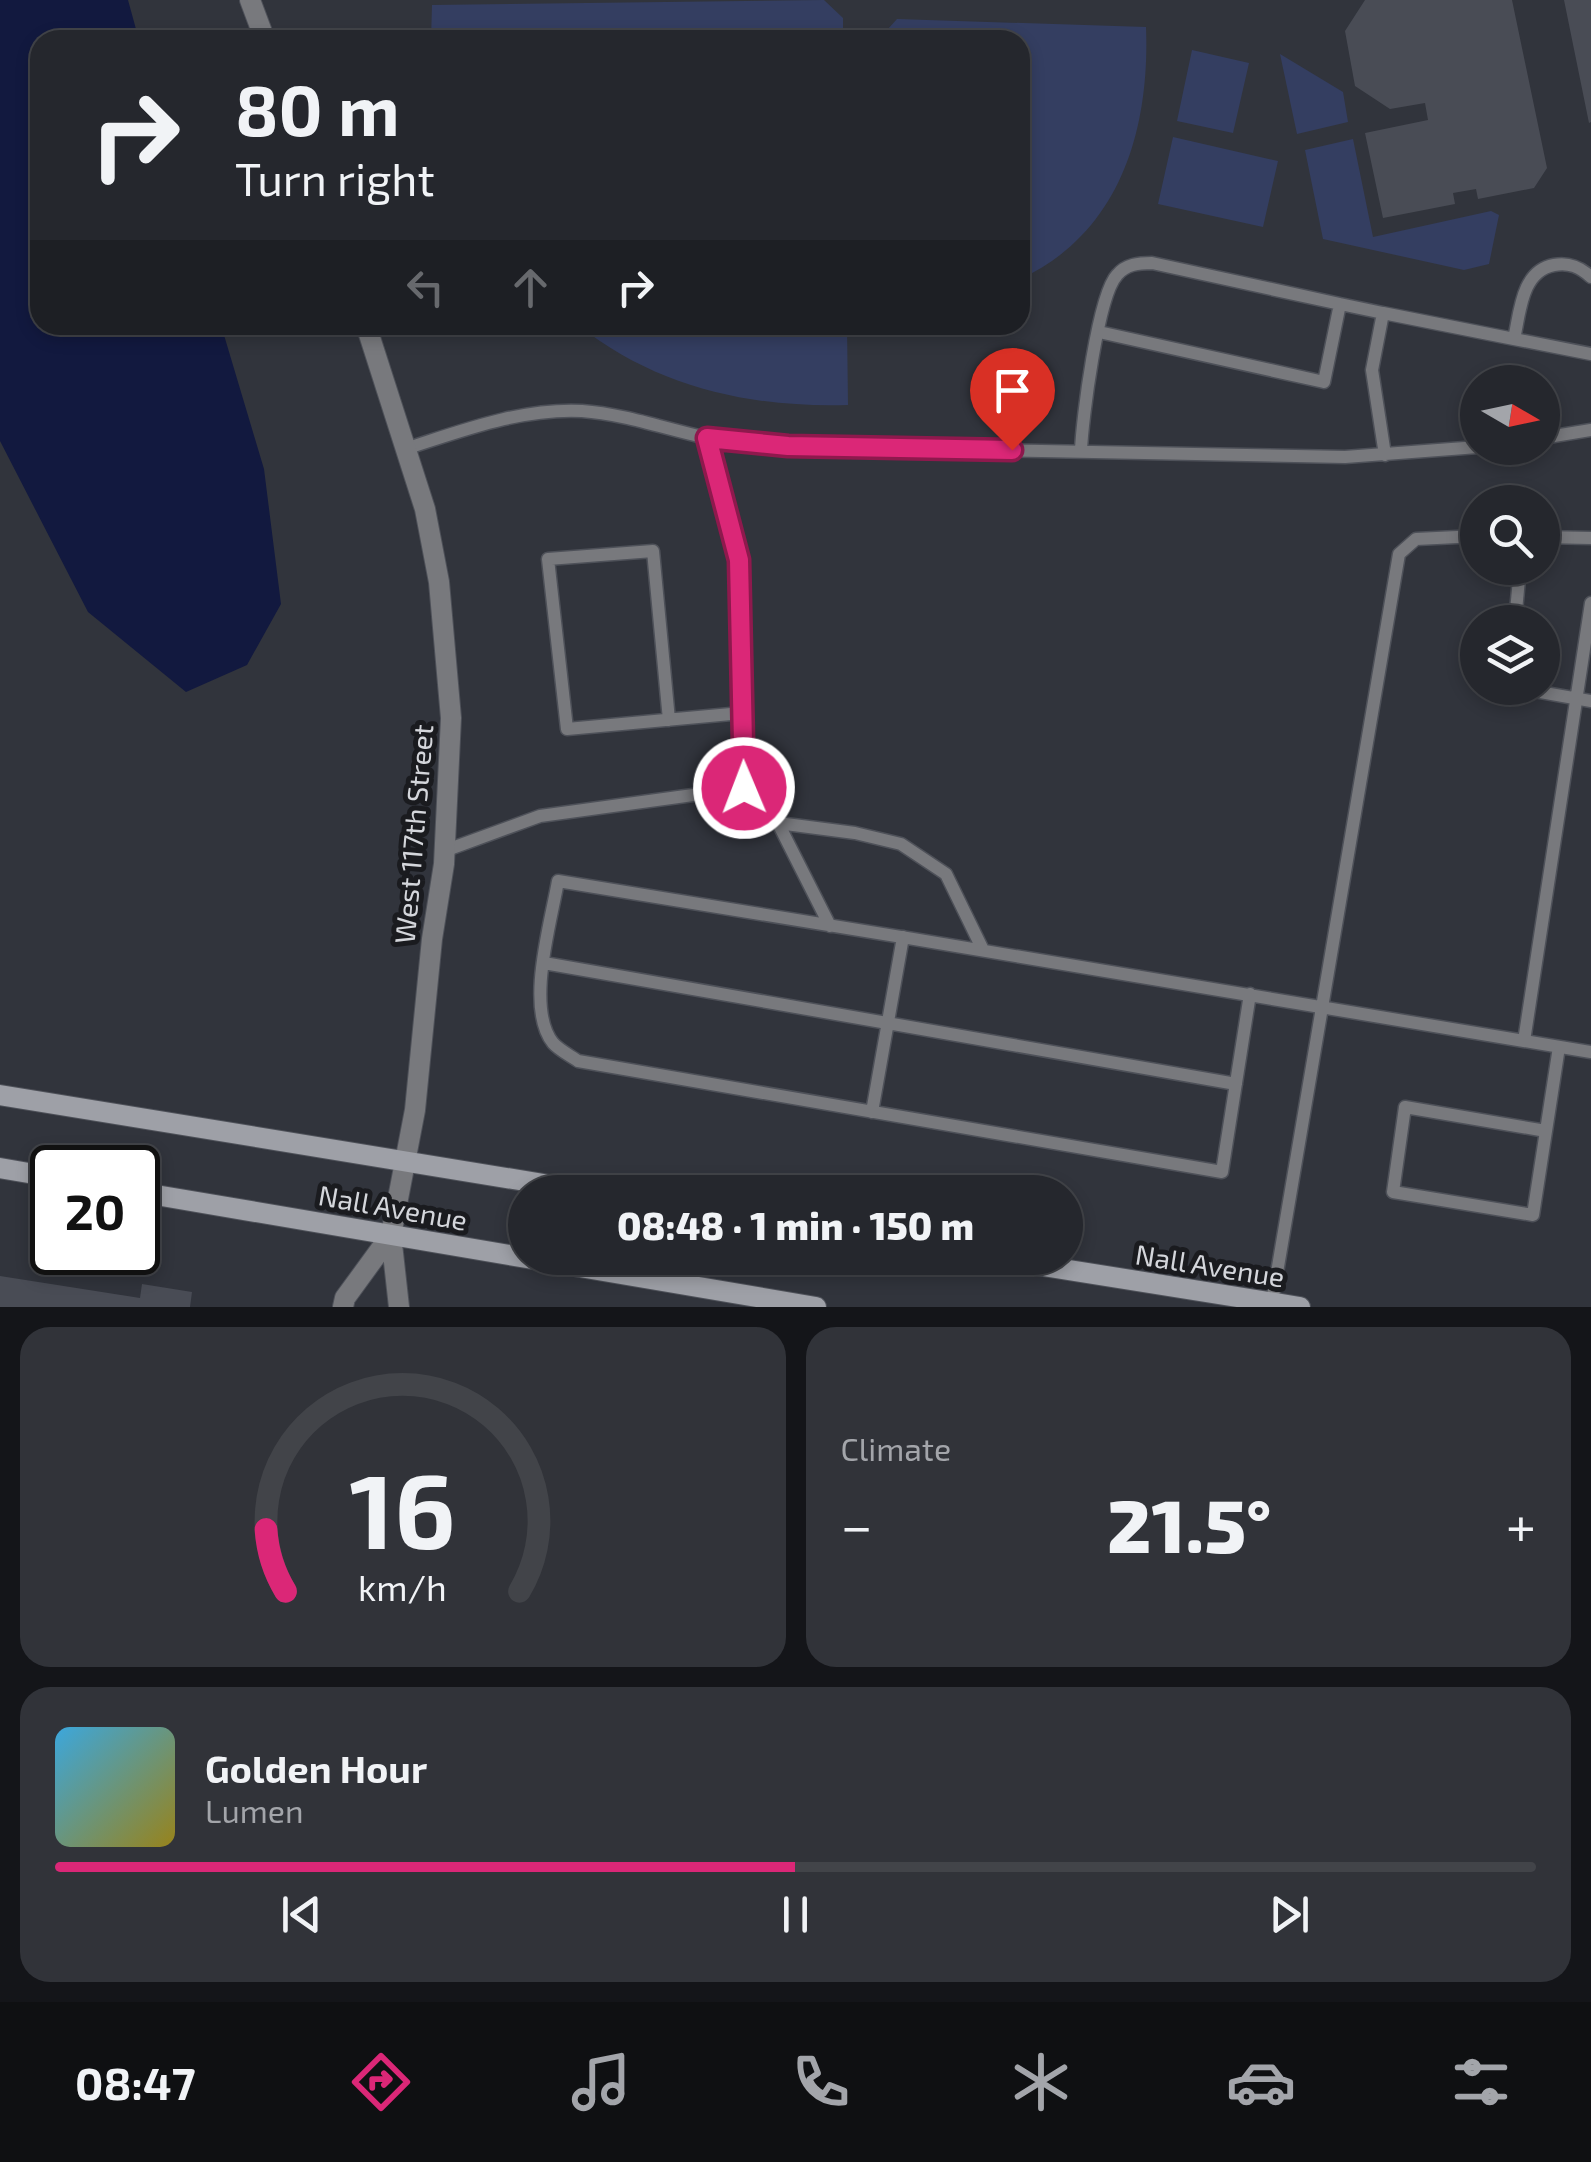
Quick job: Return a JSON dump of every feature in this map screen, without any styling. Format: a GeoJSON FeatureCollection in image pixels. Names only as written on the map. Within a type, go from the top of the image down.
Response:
{"type":"FeatureCollection","features":[{"type":"Feature","properties":{"kind":"main road","name":"Nall Avenue"},"geometry":{"type":"LineString","coordinates":[[0,1094],[508,1178]]}},
{"type":"Feature","properties":{"kind":"main road"},"geometry":{"type":"LineString","coordinates":[[0,1168],[30,1173]]}},
{"type":"Feature","properties":{"kind":"main road","name":"Nall Avenue"},"geometry":{"type":"LineString","coordinates":[[160,1196],[816,1307]]}},
{"type":"Feature","properties":{"kind":"main road","name":"Nall Avenue"},"geometry":{"type":"LineString","coordinates":[[1083,1272],[1300,1307]]}},
{"type":"Feature","properties":{"kind":"street"},"geometry":{"type":"LineString","coordinates":[[250,0],[261,30]]}},
{"type":"Feature","properties":{"kind":"street","name":"West 117th Street"},"geometry":{"type":"LineString","coordinates":[[369,335],[426,508],[447,652],[452,718],[444,851],[415,1110],[391,1235],[398,1307]]}},
{"type":"Feature","properties":{"kind":"street","name":"West 117th Street"},"geometry":{"type":"LineString","coordinates":[[343,1307],[345,1298],[391,1235]]}},
{"type":"Feature","properties":{"kind":"lane"},"geometry":{"type":"LineString","coordinates":[[1081,451],[1084,402],[1109,286],[1118,272],[1135,263],[1152,263],[1591,354]]}},
{"type":"Feature","properties":{"kind":"lane"},"geometry":{"type":"LineString","coordinates":[[1514,339],[1524,296],[1536,274],[1559,264],[1570,265],[1591,277]]}},
{"type":"Feature","properties":{"kind":"lane"},"geometry":{"type":"LineString","coordinates":[[1098,332],[1324,382],[1340,304]]}},
{"type":"Feature","properties":{"kind":"lane"},"geometry":{"type":"LineString","coordinates":[[1383,313],[1372,370],[1385,455]]}},
{"type":"Feature","properties":{"kind":"lane"},"geometry":{"type":"LineString","coordinates":[[408,448],[534,413],[581,411],[707,438],[788,446],[1385,455],[1460,449]]}},
{"type":"Feature","properties":{"kind":"lane"},"geometry":{"type":"LineString","coordinates":[[1560,435],[1591,430]]}},
{"type":"Feature","properties":{"kind":"lane"},"geometry":{"type":"LineString","coordinates":[[707,438],[739,560],[744,788],[778,824],[830,926]]}},
{"type":"Feature","properties":{"kind":"lane"},"geometry":{"type":"LineString","coordinates":[[1272,1302],[1399,554],[1416,539],[1460,537]]}},
{"type":"Feature","properties":{"kind":"lane"},"geometry":{"type":"LineString","coordinates":[[1560,537],[1591,538]]}},
{"type":"Feature","properties":{"kind":"lane"},"geometry":{"type":"LineString","coordinates":[[669,720],[654,550],[548,560],[567,730],[742,713]]}},
{"type":"Feature","properties":{"kind":"lane"},"geometry":{"type":"LineString","coordinates":[[1524,1041],[1584,699],[1591,603]]}},
{"type":"Feature","properties":{"kind":"lane"},"geometry":{"type":"LineString","coordinates":[[444,851],[540,816],[744,788]]}},
{"type":"Feature","properties":{"kind":"lane"},"geometry":{"type":"LineString","coordinates":[[778,824],[855,833],[901,844],[946,874],[983,950]]}},
{"type":"Feature","properties":{"kind":"lane"},"geometry":{"type":"LineString","coordinates":[[1250,994],[1222,1172],[578,1062],[553,1043],[543,1020],[541,982],[558,882],[983,950],[1250,994],[1322,1006],[1591,1052]]}},
{"type":"Feature","properties":{"kind":"lane"},"geometry":{"type":"LineString","coordinates":[[872,1112],[903,937]]}},
{"type":"Feature","properties":{"kind":"lane"},"geometry":{"type":"LineString","coordinates":[[544,963],[1236,1084]]}},
{"type":"Feature","properties":{"kind":"lane"},"geometry":{"type":"LineString","coordinates":[[1546,1131],[1405,1107],[1394,1192],[1533,1215],[1546,1131],[1559,1047]]}},
{"type":"Feature","properties":{"kind":"shaded area"},"geometry":{"type":"Polygon","coordinates":[[[0,0],[128,0],[136,30],[30,30],[30,335],[224,335],[264,469],[281,604],[247,665],[186,692],[88,612],[0,441],[0,0]]]}},
{"type":"Feature","properties":{"kind":"shaded area"},"geometry":{"type":"Polygon","coordinates":[[[824,0],[843,18],[843,30],[431,30],[432,5],[824,0]]]}},
{"type":"Feature","properties":{"kind":"shaded area"},"geometry":{"type":"Polygon","coordinates":[[[897,19],[1146,27],[1142,103],[1135,139],[1122,174],[1105,206],[1083,234],[1055,259],[1030,273],[1030,30],[887,30],[897,19]]]}},
{"type":"Feature","properties":{"kind":"shaded area"},"geometry":{"type":"Polygon","coordinates":[[[1192,50],[1249,63],[1233,133],[1177,121],[1192,50]]]}},
{"type":"Feature","properties":{"kind":"shaded area"},"geometry":{"type":"Polygon","coordinates":[[[1280,54],[1343,92],[1348,122],[1297,134],[1280,54]]]}},
{"type":"Feature","properties":{"kind":"shaded area"},"geometry":{"type":"Polygon","coordinates":[[[1173,137],[1278,161],[1263,227],[1158,204],[1173,137]]]}},
{"type":"Feature","properties":{"kind":"shaded area"},"geometry":{"type":"Polygon","coordinates":[[[1353,139],[1373,237],[1491,211],[1499,215],[1489,264],[1464,270],[1323,239],[1305,150],[1353,139]]]}},
{"type":"Feature","properties":{"kind":"shaded area"},"geometry":{"type":"Polygon","coordinates":[[[592,335],[847,335],[848,405],[775,402],[706,389],[639,364],[592,335]]]}},
{"type":"Feature","properties":{"kind":"building"},"geometry":{"type":"Polygon","coordinates":[[[1365,0],[1512,0],[1547,168],[1534,188],[1478,199],[1476,189],[1453,193],[1455,204],[1383,218],[1365,133],[1428,120],[1425,103],[1390,109],[1355,86],[1345,31],[1365,0]]]}},
{"type":"Feature","properties":{"kind":"building"},"geometry":{"type":"Polygon","coordinates":[[[1564,0],[1591,0],[1589,123],[1564,0]]]}},
{"type":"Feature","properties":{"kind":"building"},"geometry":{"type":"Polygon","coordinates":[[[0,1276],[140,1298],[142,1284],[192,1292],[190,1307],[0,1307],[0,1276]]]}},
{"type":"Feature","properties":{"kind":"route"},"geometry":{"type":"LineString","coordinates":[[744,788],[739,560],[707,438],[788,446],[1012,450]]}}]}
